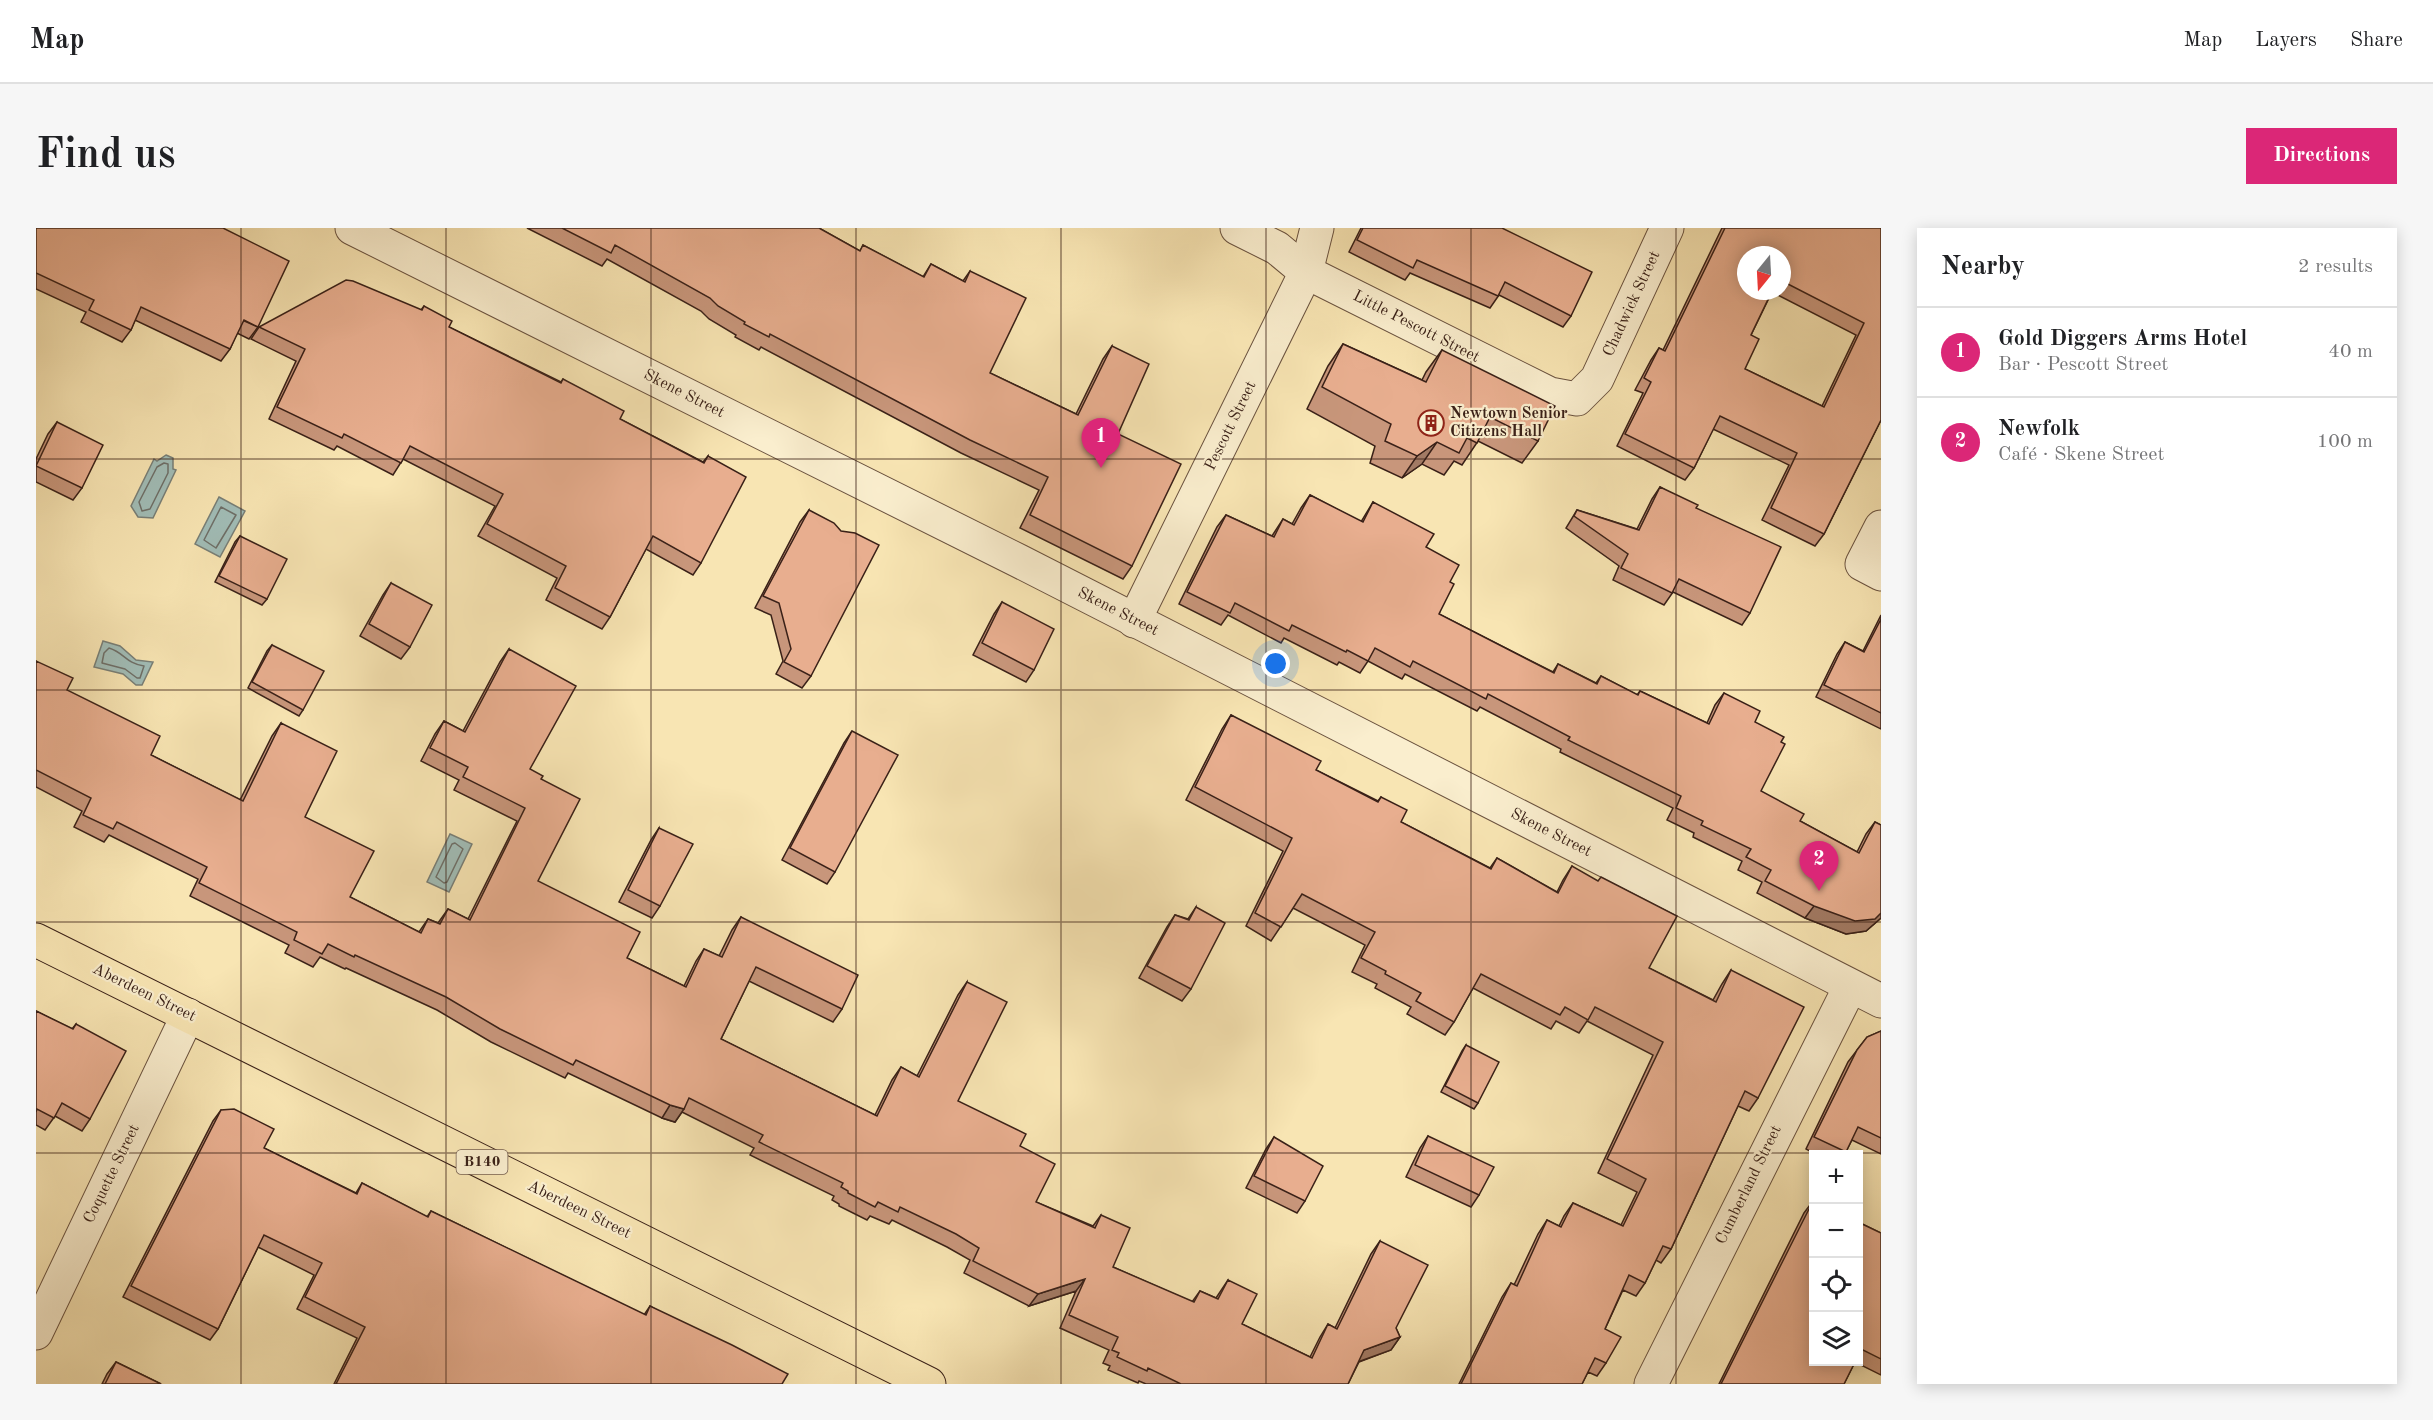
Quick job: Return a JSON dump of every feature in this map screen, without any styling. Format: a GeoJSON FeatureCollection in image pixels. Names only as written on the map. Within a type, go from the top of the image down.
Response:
{"type":"FeatureCollection","features":[{"type":"Feature","properties":{"kind":"main road","name":"Aberdeen Street"},"geometry":{"type":"LineString","coordinates":[[36,940],[929,1384]]}},
{"type":"Feature","properties":{"kind":"street","name":"Skene Street"},"geometry":{"type":"LineString","coordinates":[[352,228],[1870,990]]}},
{"type":"Feature","properties":{"kind":"street","name":"Little Pescott Street"},"geometry":{"type":"LineString","coordinates":[[1237,228],[1277,248],[1306,272],[1550,394],[1577,399],[1597,379]]}},
{"type":"Feature","properties":{"kind":"street","name":"Pescott Street"},"geometry":{"type":"LineString","coordinates":[[1134,621],[1306,272],[1317,228]]}},
{"type":"Feature","properties":{"kind":"street","name":"Chadwick Street"},"geometry":{"type":"LineString","coordinates":[[1597,379],[1667,228]]}},
{"type":"Feature","properties":{"kind":"street"},"geometry":{"type":"LineString","coordinates":[[1881,527],[1862,564],[1881,574]]}},
{"type":"Feature","properties":{"kind":"street","name":"Cumberland Street"},"geometry":{"type":"LineString","coordinates":[[1651,1384],[1870,990]]}},
{"type":"Feature","properties":{"kind":"street","name":"Coquette Street"},"geometry":{"type":"LineString","coordinates":[[38,1323],[188,1015]]}},
{"type":"Feature","properties":{"kind":"water"},"geometry":{"type":"Polygon","coordinates":[[[166,455],[173,458],[173,469],[176,470],[153,518],[138,517],[131,506],[154,459],[157,461],[166,455]]]}},
{"type":"Feature","properties":{"kind":"water"},"geometry":{"type":"Polygon","coordinates":[[[219,497],[245,511],[220,557],[195,544],[219,497]]]}},
{"type":"Feature","properties":{"kind":"water"},"geometry":{"type":"Polygon","coordinates":[[[103,641],[120,646],[136,660],[153,662],[142,685],[136,685],[123,674],[94,667],[103,641]]]}},
{"type":"Feature","properties":{"kind":"water"},"geometry":{"type":"Polygon","coordinates":[[[450,834],[472,844],[449,892],[427,882],[450,834]]]}},
{"type":"Feature","properties":{"kind":"building"},"geometry":{"type":"Polygon","coordinates":[[[36,228],[223,228],[289,261],[258,327],[244,320],[230,349],[141,307],[131,330],[89,310],[94,300],[36,273],[36,228]]]}},
{"type":"Feature","properties":{"kind":"building"},"geometry":{"type":"Polygon","coordinates":[[[562,228],[819,228],[860,251],[863,245],[924,277],[931,264],[965,282],[970,271],[1026,298],[990,373],[1078,415],[1112,346],[1149,364],[1118,434],[1181,464],[1132,566],[1030,515],[1048,477],[970,440],[770,334],[769,337],[744,324],[745,322],[718,306],[710,298],[615,245],[611,253],[562,228]]]}},
{"type":"Feature","properties":{"kind":"building"},"geometry":{"type":"Polygon","coordinates":[[[1363,228],[1502,228],[1592,272],[1571,316],[1505,282],[1498,296],[1417,260],[1413,268],[1357,240],[1363,228]]]}},
{"type":"Feature","properties":{"kind":"building"},"geometry":{"type":"Polygon","coordinates":[[[1725,228],[1881,228],[1881,420],[1824,534],[1771,508],[1797,453],[1720,416],[1694,468],[1625,434],[1651,382],[1644,378],[1659,348],[1665,351],[1725,228]],[[1737,246],[1737,300],[1768,300],[1751,335],[1759,339],[1745,369],[1824,407],[1864,323],[1791,286],[1791,246],[1737,246]]]}},
{"type":"Feature","properties":{"kind":"building"},"geometry":{"type":"Polygon","coordinates":[[[346,280],[422,310],[424,306],[452,321],[449,327],[561,383],[563,379],[624,411],[620,419],[704,463],[708,456],[746,477],[701,563],[653,536],[610,617],[555,588],[566,566],[487,524],[503,494],[410,446],[401,463],[344,434],[342,438],[277,407],[305,349],[259,327],[346,280]]]}},
{"type":"Feature","properties":{"kind":"building"},"geometry":{"type":"Polygon","coordinates":[[[1343,344],[1426,382],[1442,350],[1555,406],[1538,441],[1490,417],[1477,443],[1467,438],[1459,453],[1437,442],[1417,456],[1385,441],[1391,424],[1322,387],[1343,344]]]}},
{"type":"Feature","properties":{"kind":"building"},"geometry":{"type":"Polygon","coordinates":[[[57,422],[103,445],[82,488],[36,466],[57,422]]]}},
{"type":"Feature","properties":{"kind":"building"},"geometry":{"type":"Polygon","coordinates":[[[1660,487],[1698,505],[1696,508],[1781,547],[1750,613],[1679,579],[1672,593],[1621,568],[1628,554],[1574,516],[1577,510],[1639,530],[1660,487]]]}},
{"type":"Feature","properties":{"kind":"building"},"geometry":{"type":"Polygon","coordinates":[[[1310,495],[1363,522],[1373,502],[1434,534],[1426,547],[1459,565],[1450,582],[1454,584],[1439,614],[1554,673],[1558,664],[1597,684],[1601,676],[1638,695],[1640,691],[1709,724],[1724,693],[1760,711],[1755,722],[1784,737],[1781,742],[1785,744],[1761,791],[1804,814],[1800,821],[1859,853],[1875,822],[1881,825],[1881,913],[1875,919],[1855,921],[1814,906],[1765,881],[1771,870],[1746,857],[1751,849],[1701,825],[1703,821],[1676,808],[1681,796],[1568,740],[1570,737],[1488,694],[1486,699],[1413,661],[1410,667],[1375,648],[1368,661],[1292,625],[1289,631],[1235,603],[1230,613],[1187,592],[1226,515],[1274,537],[1283,519],[1294,525],[1310,495]]]}},
{"type":"Feature","properties":{"kind":"building"},"geometry":{"type":"Polygon","coordinates":[[[809,510],[834,523],[841,531],[855,533],[879,545],[811,676],[784,662],[791,649],[779,603],[763,596],[809,510]]]}},
{"type":"Feature","properties":{"kind":"building"},"geometry":{"type":"Polygon","coordinates":[[[240,536],[287,559],[267,599],[219,576],[240,536]]]}},
{"type":"Feature","properties":{"kind":"building"},"geometry":{"type":"Polygon","coordinates":[[[391,583],[432,605],[410,647],[369,624],[391,583]]]}},
{"type":"Feature","properties":{"kind":"building"},"geometry":{"type":"Polygon","coordinates":[[[1002,602],[1054,629],[1034,670],[982,643],[1002,602]]]}},
{"type":"Feature","properties":{"kind":"building"},"geometry":{"type":"Polygon","coordinates":[[[1881,619],[1881,713],[1824,685],[1845,642],[1864,652],[1881,619]]]}},
{"type":"Feature","properties":{"kind":"building"},"geometry":{"type":"Polygon","coordinates":[[[272,645],[324,671],[303,710],[252,682],[272,645]]]}},
{"type":"Feature","properties":{"kind":"building"},"geometry":{"type":"Polygon","coordinates":[[[509,649],[576,686],[530,769],[543,776],[541,779],[580,799],[538,881],[640,932],[627,958],[686,987],[704,949],[722,957],[741,917],[858,975],[842,1009],[756,967],[721,1039],[877,1116],[901,1067],[919,1077],[967,982],[1007,1002],[958,1101],[1026,1134],[1020,1146],[1055,1164],[1036,1202],[1095,1228],[1101,1215],[1130,1228],[1113,1267],[1194,1302],[1200,1291],[1218,1299],[1228,1280],[1257,1294],[1242,1324],[1312,1358],[1328,1324],[1337,1329],[1380,1241],[1428,1265],[1396,1328],[1400,1337],[1364,1350],[1348,1384],[1181,1384],[1148,1368],[1147,1371],[1117,1357],[1119,1353],[1112,1350],[1118,1337],[1069,1315],[1085,1279],[1038,1294],[973,1261],[979,1248],[956,1234],[900,1207],[898,1212],[878,1202],[875,1207],[848,1193],[841,1187],[843,1183],[759,1142],[763,1135],[689,1098],[684,1109],[670,1105],[576,1060],[573,1065],[500,1029],[446,997],[355,955],[354,957],[328,944],[322,954],[294,940],[297,932],[199,883],[207,867],[117,822],[113,829],[83,815],[91,798],[36,770],[36,661],[73,678],[67,690],[160,736],[151,755],[243,801],[281,723],[337,751],[305,817],[374,851],[350,897],[421,933],[428,919],[440,924],[448,909],[470,920],[525,808],[463,777],[468,767],[430,748],[444,721],[465,732],[509,649]]]}},
{"type":"Feature","properties":{"kind":"building"},"geometry":{"type":"Polygon","coordinates":[[[1231,715],[1321,761],[1316,770],[1378,802],[1381,797],[1407,810],[1401,822],[1491,869],[1497,858],[1558,893],[1572,866],[1598,881],[1601,877],[1677,916],[1649,968],[1716,1002],[1731,970],[1804,1007],[1758,1098],[1745,1091],[1671,1249],[1663,1246],[1645,1283],[1629,1275],[1605,1329],[1621,1337],[1606,1363],[1595,1358],[1582,1384],[1461,1384],[1511,1283],[1517,1286],[1547,1220],[1561,1227],[1573,1203],[1623,1226],[1646,1179],[1607,1159],[1663,1042],[1595,1007],[1588,1020],[1565,1007],[1560,1015],[1481,974],[1454,1022],[1416,1001],[1421,993],[1361,958],[1375,932],[1302,894],[1281,927],[1255,913],[1292,838],[1195,787],[1231,715]]]}},
{"type":"Feature","properties":{"kind":"building"},"geometry":{"type":"Polygon","coordinates":[[[852,731],[898,755],[835,872],[790,848],[852,731]]]}},
{"type":"Feature","properties":{"kind":"building"},"geometry":{"type":"Polygon","coordinates":[[[659,828],[693,844],[660,906],[628,890],[659,828]]]}},
{"type":"Feature","properties":{"kind":"building"},"geometry":{"type":"Polygon","coordinates":[[[1196,907],[1225,923],[1191,989],[1147,966],[1175,915],[1189,920],[1196,907]]]}},
{"type":"Feature","properties":{"kind":"building"},"geometry":{"type":"Polygon","coordinates":[[[36,1011],[73,1029],[76,1024],[126,1051],[90,1119],[62,1103],[54,1118],[37,1109],[36,1112],[36,1011]]]}},
{"type":"Feature","properties":{"kind":"building"},"geometry":{"type":"Polygon","coordinates":[[[1881,1031],[1881,1138],[1858,1127],[1847,1150],[1842,1150],[1814,1137],[1857,1050],[1867,1037],[1881,1031]]]}},
{"type":"Feature","properties":{"kind":"building"},"geometry":{"type":"Polygon","coordinates":[[[1466,1045],[1499,1062],[1478,1103],[1445,1086],[1466,1045]]]}},
{"type":"Feature","properties":{"kind":"building"},"geometry":{"type":"Polygon","coordinates":[[[234,1109],[274,1129],[264,1148],[357,1194],[362,1183],[428,1217],[431,1211],[646,1315],[650,1306],[788,1374],[782,1384],[336,1384],[365,1327],[305,1297],[322,1263],[264,1235],[218,1329],[131,1286],[221,1110],[234,1109]]]}},
{"type":"Feature","properties":{"kind":"building"},"geometry":{"type":"Polygon","coordinates":[[[1428,1136],[1494,1167],[1479,1195],[1415,1165],[1428,1136]]]}},
{"type":"Feature","properties":{"kind":"building"},"geometry":{"type":"Polygon","coordinates":[[[1274,1137],[1323,1166],[1305,1201],[1254,1176],[1274,1137]]]}},
{"type":"Feature","properties":{"kind":"building"},"geometry":{"type":"Polygon","coordinates":[[[1809,1209],[1809,1366],[1853,1366],[1844,1384],[1721,1384],[1809,1209]]]}},
{"type":"Feature","properties":{"kind":"building"},"geometry":{"type":"Polygon","coordinates":[[[1863,1224],[1881,1233],[1881,1359],[1863,1350],[1863,1224]]]}},
{"type":"Feature","properties":{"kind":"building"},"geometry":{"type":"Polygon","coordinates":[[[116,1362],[161,1384],[105,1384],[116,1362]]]}},
{"type":"Feature","properties":{"kind":"place","name":"Newtown Senior Citizens Hall"},"geometry":{"type":"Point","coordinates":[1431,423]}},
{"type":"Feature","properties":{"kind":"place","name":"Gold Diggers Arms Hotel"},"geometry":{"type":"Point","coordinates":[1101,468]}},
{"type":"Feature","properties":{"kind":"place","name":"Newfolk"},"geometry":{"type":"Point","coordinates":[1819,891]}}]}
